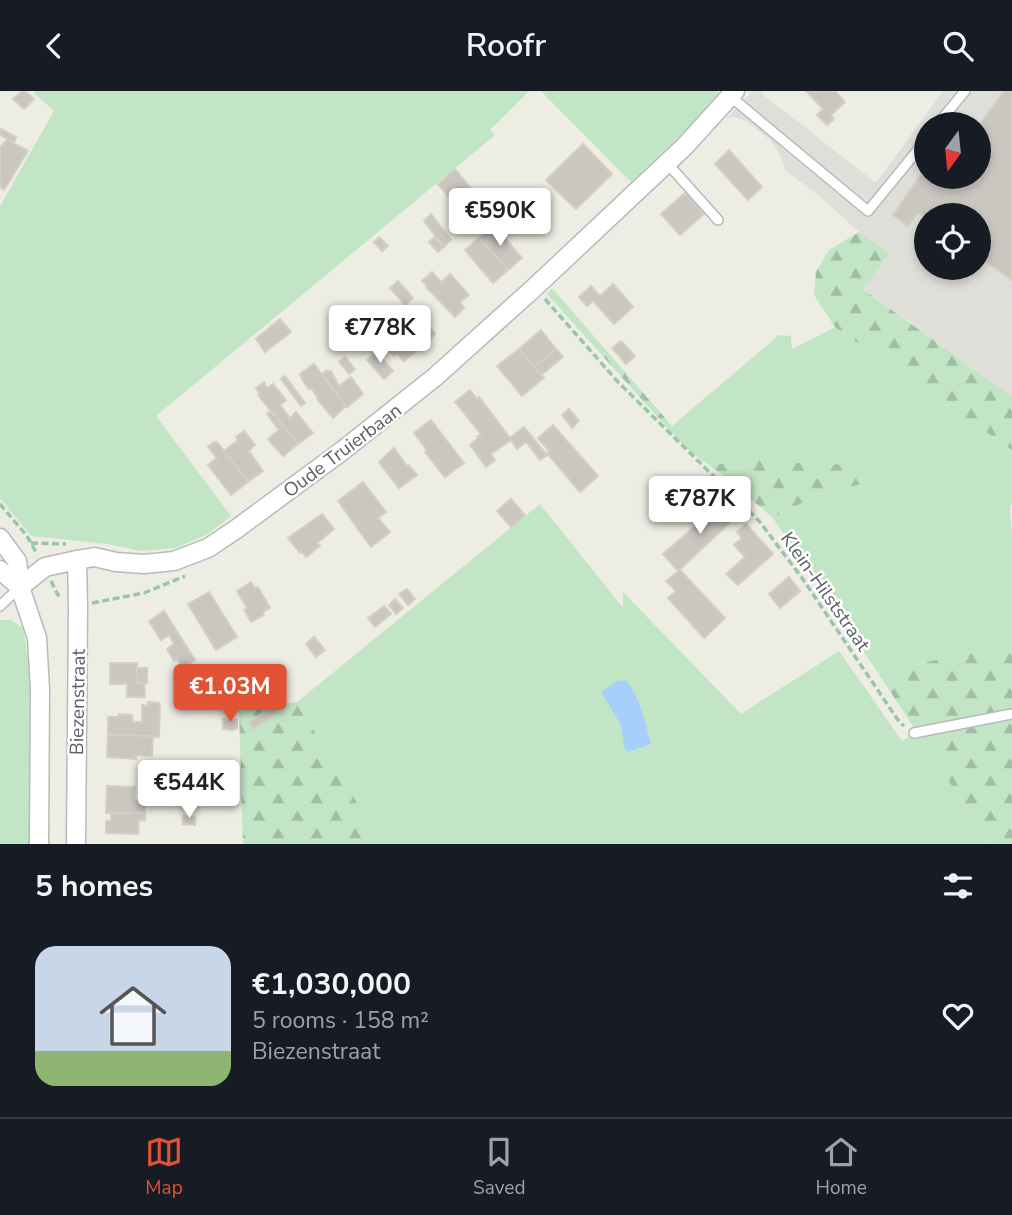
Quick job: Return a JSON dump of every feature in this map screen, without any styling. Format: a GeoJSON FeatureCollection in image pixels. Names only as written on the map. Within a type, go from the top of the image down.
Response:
{"type":"FeatureCollection","features":[{"type":"Feature","properties":{"kind":"street","name":"Oude Truierbaan"},"geometry":{"type":"LineString","coordinates":[[20,587],[46,567],[77,560],[94,557],[144,565],[174,561],[208,548],[352,443],[435,377],[667,163],[733,94]]}},
{"type":"Feature","properties":{"kind":"street","name":"Biezenstraat"},"geometry":{"type":"LineString","coordinates":[[0,538],[17,561],[20,587],[37,638],[40,689],[38,844]]}},
{"type":"Feature","properties":{"kind":"street","name":"Biezenstraat"},"geometry":{"type":"LineString","coordinates":[[76,844],[77,560]]}},
{"type":"Feature","properties":{"kind":"street"},"geometry":{"type":"LineString","coordinates":[[0,570],[20,587]]}},
{"type":"Feature","properties":{"kind":"lane"},"geometry":{"type":"LineString","coordinates":[[948,112],[965,91]]}},
{"type":"Feature","properties":{"kind":"lane"},"geometry":{"type":"LineString","coordinates":[[733,94],[868,211],[914,154]]}},
{"type":"Feature","properties":{"kind":"lane"},"geometry":{"type":"LineString","coordinates":[[667,163],[718,220]]}},
{"type":"Feature","properties":{"kind":"lane"},"geometry":{"type":"LineString","coordinates":[[0,606],[20,587]]}},
{"type":"Feature","properties":{"kind":"lane"},"geometry":{"type":"LineString","coordinates":[[914,733],[1012,714]]}},
{"type":"Feature","properties":{"kind":"path","name":"Klein-Hilststraat"},"geometry":{"type":"LineString","coordinates":[[535,287],[618,382],[760,522],[802,578],[898,720],[914,733]]}},
{"type":"Feature","properties":{"kind":"shaded area"},"geometry":{"type":"Polygon","coordinates":[[[753,91],[761,91],[876,183],[914,131],[914,189],[991,189],[991,112],[928,112],[943,91],[1012,91],[1012,397],[863,288],[889,253],[859,232],[824,200],[786,171],[778,151],[769,139],[746,121],[735,117],[726,118],[753,91]]]}},
{"type":"Feature","properties":{"kind":"green space"},"geometry":{"type":"Polygon","coordinates":[[[529,91],[490,130],[495,135],[156,416],[231,516],[208,534],[176,548],[141,551],[107,544],[31,536],[0,498],[0,206],[54,111],[34,93],[529,91]]]}},
{"type":"Feature","properties":{"kind":"green space"},"geometry":{"type":"Polygon","coordinates":[[[541,91],[717,91],[722,95],[631,182],[541,91]]]}},
{"type":"Feature","properties":{"kind":"green space"},"geometry":{"type":"Polygon","coordinates":[[[859,232],[889,253],[863,289],[1012,397],[1012,450],[835,327],[814,295],[816,272],[829,250],[859,232]]]}},
{"type":"Feature","properties":{"kind":"green space"},"geometry":{"type":"Polygon","coordinates":[[[552,288],[672,426],[671,432],[547,294],[552,288]]]}},
{"type":"Feature","properties":{"kind":"green space"},"geometry":{"type":"Polygon","coordinates":[[[835,327],[1012,450],[1012,643],[878,673],[773,518],[819,494],[865,483],[853,466],[781,463],[761,452],[711,467],[671,432],[672,426],[779,335],[791,336],[792,349],[835,327]]]}},
{"type":"Feature","properties":{"kind":"green space"},"geometry":{"type":"Polygon","coordinates":[[[771,451],[781,463],[853,466],[866,483],[819,494],[773,518],[711,467],[771,451]]]}},
{"type":"Feature","properties":{"kind":"green space"},"geometry":{"type":"Polygon","coordinates":[[[540,504],[623,608],[623,592],[741,714],[839,651],[902,741],[917,732],[990,844],[376,844],[368,823],[297,702],[540,504]]]}},
{"type":"Feature","properties":{"kind":"green space"},"geometry":{"type":"Polygon","coordinates":[[[0,620],[11,620],[23,628],[27,655],[32,736],[29,844],[0,844],[0,620]]]}},
{"type":"Feature","properties":{"kind":"green space"},"geometry":{"type":"Polygon","coordinates":[[[1012,643],[1012,844],[990,844],[878,673],[1012,643]]]}},
{"type":"Feature","properties":{"kind":"green space"},"geometry":{"type":"Polygon","coordinates":[[[297,702],[369,823],[376,844],[243,844],[239,710],[297,702]]]}},
{"type":"Feature","properties":{"kind":"water"},"geometry":{"type":"Polygon","coordinates":[[[626,680],[638,702],[651,744],[627,752],[621,725],[601,692],[617,681],[626,680]]]}},
{"type":"Feature","properties":{"kind":"building"},"geometry":{"type":"Polygon","coordinates":[[[22,91],[34,99],[24,109],[13,99],[22,91]]]}},
{"type":"Feature","properties":{"kind":"building"},"geometry":{"type":"Polygon","coordinates":[[[806,91],[835,91],[845,102],[831,115],[834,119],[827,125],[817,115],[823,109],[806,91]]]}},
{"type":"Feature","properties":{"kind":"building"},"geometry":{"type":"Polygon","coordinates":[[[1004,91],[1012,91],[1012,280],[991,265],[991,203],[914,203],[914,218],[908,226],[893,215],[914,185],[914,189],[991,189],[991,112],[989,112],[1004,91]]]}},
{"type":"Feature","properties":{"kind":"building"},"geometry":{"type":"Polygon","coordinates":[[[1,129],[16,137],[14,142],[0,135],[1,129]]]}},
{"type":"Feature","properties":{"kind":"building"},"geometry":{"type":"Polygon","coordinates":[[[7,140],[28,151],[4,190],[0,187],[0,147],[7,140]]]}},
{"type":"Feature","properties":{"kind":"building"},"geometry":{"type":"Polygon","coordinates":[[[583,144],[612,174],[576,209],[546,180],[583,144]]]}},
{"type":"Feature","properties":{"kind":"building"},"geometry":{"type":"Polygon","coordinates":[[[729,150],[762,187],[748,200],[715,164],[729,150]]]}},
{"type":"Feature","properties":{"kind":"building"},"geometry":{"type":"Polygon","coordinates":[[[455,169],[471,189],[455,204],[438,184],[455,169]]]}},
{"type":"Feature","properties":{"kind":"building"},"geometry":{"type":"Polygon","coordinates":[[[685,193],[704,214],[680,235],[661,214],[685,193]]]}},
{"type":"Feature","properties":{"kind":"building"},"geometry":{"type":"Polygon","coordinates":[[[533,212],[547,221],[543,226],[532,217],[533,212]]]}},
{"type":"Feature","properties":{"kind":"building"},"geometry":{"type":"Polygon","coordinates":[[[431,214],[451,240],[444,247],[424,221],[431,214]]]}},
{"type":"Feature","properties":{"kind":"building"},"geometry":{"type":"Polygon","coordinates":[[[493,225],[522,258],[508,270],[479,238],[493,225]]]}},
{"type":"Feature","properties":{"kind":"building"},"geometry":{"type":"Polygon","coordinates":[[[379,237],[388,246],[382,251],[374,242],[379,237]]]}},
{"type":"Feature","properties":{"kind":"building"},"geometry":{"type":"Polygon","coordinates":[[[435,237],[444,247],[438,252],[429,242],[435,237]]]}},
{"type":"Feature","properties":{"kind":"building"},"geometry":{"type":"Polygon","coordinates":[[[479,238],[508,270],[493,283],[465,250],[479,238]]]}},
{"type":"Feature","properties":{"kind":"building"},"geometry":{"type":"Polygon","coordinates":[[[432,272],[441,282],[450,274],[469,295],[460,302],[464,308],[455,317],[422,281],[432,272]]]}},
{"type":"Feature","properties":{"kind":"building"},"geometry":{"type":"Polygon","coordinates":[[[398,281],[413,298],[405,305],[390,288],[398,281]]]}},
{"type":"Feature","properties":{"kind":"building"},"geometry":{"type":"Polygon","coordinates":[[[613,284],[633,307],[614,324],[593,301],[587,306],[579,297],[591,286],[600,296],[613,284]]]}},
{"type":"Feature","properties":{"kind":"building"},"geometry":{"type":"Polygon","coordinates":[[[390,313],[421,347],[404,361],[397,354],[394,356],[371,329],[390,313]]]}},
{"type":"Feature","properties":{"kind":"building"},"geometry":{"type":"Polygon","coordinates":[[[416,314],[435,334],[421,347],[403,326],[416,314]]]}},
{"type":"Feature","properties":{"kind":"building"},"geometry":{"type":"Polygon","coordinates":[[[280,319],[291,332],[265,352],[256,339],[280,319]]]}},
{"type":"Feature","properties":{"kind":"building"},"geometry":{"type":"Polygon","coordinates":[[[541,330],[556,349],[534,367],[519,349],[541,330]]]}},
{"type":"Feature","properties":{"kind":"building"},"geometry":{"type":"Polygon","coordinates":[[[621,341],[635,356],[626,364],[612,348],[621,341]]]}},
{"type":"Feature","properties":{"kind":"building"},"geometry":{"type":"Polygon","coordinates":[[[519,349],[544,378],[522,396],[497,366],[519,349]]]}},
{"type":"Feature","properties":{"kind":"building"},"geometry":{"type":"Polygon","coordinates":[[[556,349],[563,357],[541,375],[534,367],[556,349]]]}},
{"type":"Feature","properties":{"kind":"building"},"geometry":{"type":"Polygon","coordinates":[[[376,352],[393,371],[384,379],[367,360],[376,352]]]}},
{"type":"Feature","properties":{"kind":"building"},"geometry":{"type":"Polygon","coordinates":[[[345,357],[355,369],[349,374],[339,362],[345,357]]]}},
{"type":"Feature","properties":{"kind":"building"},"geometry":{"type":"Polygon","coordinates":[[[314,364],[346,406],[333,418],[300,374],[314,364]]]}},
{"type":"Feature","properties":{"kind":"building"},"geometry":{"type":"Polygon","coordinates":[[[327,370],[331,371],[339,386],[351,377],[363,394],[347,407],[322,374],[327,370]]]}},
{"type":"Feature","properties":{"kind":"building"},"geometry":{"type":"Polygon","coordinates":[[[285,376],[305,403],[301,406],[281,379],[285,376]]]}},
{"type":"Feature","properties":{"kind":"building"},"geometry":{"type":"Polygon","coordinates":[[[264,382],[267,388],[273,384],[286,400],[280,405],[290,418],[296,412],[313,433],[298,444],[258,395],[260,394],[256,388],[264,382]]]}},
{"type":"Feature","properties":{"kind":"building"},"geometry":{"type":"Polygon","coordinates":[[[470,390],[477,399],[479,397],[510,438],[524,427],[547,455],[540,460],[526,442],[517,449],[511,440],[491,454],[495,460],[486,467],[470,445],[481,434],[455,402],[470,390]]]}},
{"type":"Feature","properties":{"kind":"building"},"geometry":{"type":"Polygon","coordinates":[[[569,409],[579,421],[572,428],[562,415],[569,409]]]}},
{"type":"Feature","properties":{"kind":"building"},"geometry":{"type":"Polygon","coordinates":[[[271,411],[298,444],[283,456],[268,439],[279,430],[267,414],[271,411]]]}},
{"type":"Feature","properties":{"kind":"building"},"geometry":{"type":"Polygon","coordinates":[[[431,420],[464,463],[445,477],[414,433],[431,420]]]}},
{"type":"Feature","properties":{"kind":"building"},"geometry":{"type":"Polygon","coordinates":[[[553,425],[598,476],[580,492],[547,453],[549,451],[538,438],[553,425]]]}},
{"type":"Feature","properties":{"kind":"building"},"geometry":{"type":"Polygon","coordinates":[[[244,431],[255,445],[247,452],[249,451],[263,471],[248,482],[224,451],[238,440],[236,437],[244,431]]]}},
{"type":"Feature","properties":{"kind":"building"},"geometry":{"type":"Polygon","coordinates":[[[217,442],[248,482],[231,495],[208,465],[217,458],[208,447],[217,442]]]}},
{"type":"Feature","properties":{"kind":"building"},"geometry":{"type":"Polygon","coordinates":[[[394,448],[417,475],[399,488],[379,462],[394,448]]]}},
{"type":"Feature","properties":{"kind":"building"},"geometry":{"type":"Polygon","coordinates":[[[363,482],[386,512],[378,518],[390,532],[371,547],[338,501],[363,482]]]}},
{"type":"Feature","properties":{"kind":"building"},"geometry":{"type":"Polygon","coordinates":[[[511,499],[525,515],[511,527],[497,511],[511,499]]]}},
{"type":"Feature","properties":{"kind":"building"},"geometry":{"type":"Polygon","coordinates":[[[725,500],[738,515],[678,571],[663,554],[725,500]]]}},
{"type":"Feature","properties":{"kind":"building"},"geometry":{"type":"Polygon","coordinates":[[[322,514],[334,529],[317,543],[320,546],[306,557],[288,538],[322,514]]]}},
{"type":"Feature","properties":{"kind":"building"},"geometry":{"type":"Polygon","coordinates":[[[746,524],[773,554],[738,585],[726,574],[745,557],[734,545],[742,538],[737,532],[746,524]]]}},
{"type":"Feature","properties":{"kind":"building"},"geometry":{"type":"Polygon","coordinates":[[[680,570],[725,618],[704,638],[668,598],[676,591],[666,581],[680,570]]]}},
{"type":"Feature","properties":{"kind":"building"},"geometry":{"type":"Polygon","coordinates":[[[789,577],[800,591],[780,608],[769,594],[789,577]]]}},
{"type":"Feature","properties":{"kind":"building"},"geometry":{"type":"Polygon","coordinates":[[[251,582],[255,588],[258,587],[270,608],[251,622],[244,610],[247,608],[237,591],[251,582]]]}},
{"type":"Feature","properties":{"kind":"building"},"geometry":{"type":"Polygon","coordinates":[[[407,589],[415,599],[408,605],[399,594],[407,589]]]}},
{"type":"Feature","properties":{"kind":"building"},"geometry":{"type":"Polygon","coordinates":[[[209,592],[237,637],[216,650],[188,604],[209,592]]]}},
{"type":"Feature","properties":{"kind":"building"},"geometry":{"type":"Polygon","coordinates":[[[395,599],[403,608],[396,614],[389,605],[395,599]]]}},
{"type":"Feature","properties":{"kind":"building"},"geometry":{"type":"Polygon","coordinates":[[[384,606],[391,614],[375,627],[368,618],[384,606]]]}},
{"type":"Feature","properties":{"kind":"building"},"geometry":{"type":"Polygon","coordinates":[[[164,611],[195,660],[183,668],[177,659],[174,661],[167,649],[174,644],[169,635],[161,640],[149,621],[164,611]]]}},
{"type":"Feature","properties":{"kind":"building"},"geometry":{"type":"Polygon","coordinates":[[[314,637],[325,650],[316,657],[306,644],[314,637]]]}},
{"type":"Feature","properties":{"kind":"building"},"geometry":{"type":"Polygon","coordinates":[[[110,663],[137,663],[138,683],[144,683],[145,697],[127,697],[127,684],[110,684],[110,663]]]}},
{"type":"Feature","properties":{"kind":"building"},"geometry":{"type":"Polygon","coordinates":[[[137,668],[147,668],[147,683],[138,683],[137,668]]]}},
{"type":"Feature","properties":{"kind":"building"},"geometry":{"type":"Polygon","coordinates":[[[148,702],[160,705],[159,737],[108,735],[108,717],[132,715],[133,722],[142,722],[142,705],[148,706],[148,702]]]}},
{"type":"Feature","properties":{"kind":"building"},"geometry":{"type":"Polygon","coordinates":[[[271,707],[276,713],[254,729],[249,723],[271,707]]]}},
{"type":"Feature","properties":{"kind":"building"},"geometry":{"type":"Polygon","coordinates":[[[223,719],[237,720],[237,728],[223,729],[223,719]]]}},
{"type":"Feature","properties":{"kind":"building"},"geometry":{"type":"Polygon","coordinates":[[[108,735],[153,736],[152,756],[136,755],[136,759],[107,757],[108,735]]]}},
{"type":"Feature","properties":{"kind":"building"},"geometry":{"type":"Polygon","coordinates":[[[107,786],[135,787],[134,800],[143,800],[145,813],[106,813],[107,786]]]}},
{"type":"Feature","properties":{"kind":"building"},"geometry":{"type":"Polygon","coordinates":[[[111,813],[145,813],[145,820],[139,820],[138,834],[106,833],[106,821],[111,821],[111,813]]]}},
{"type":"Feature","properties":{"kind":"building"},"geometry":{"type":"Polygon","coordinates":[[[183,816],[195,817],[195,825],[183,824],[183,816]]]}}]}
